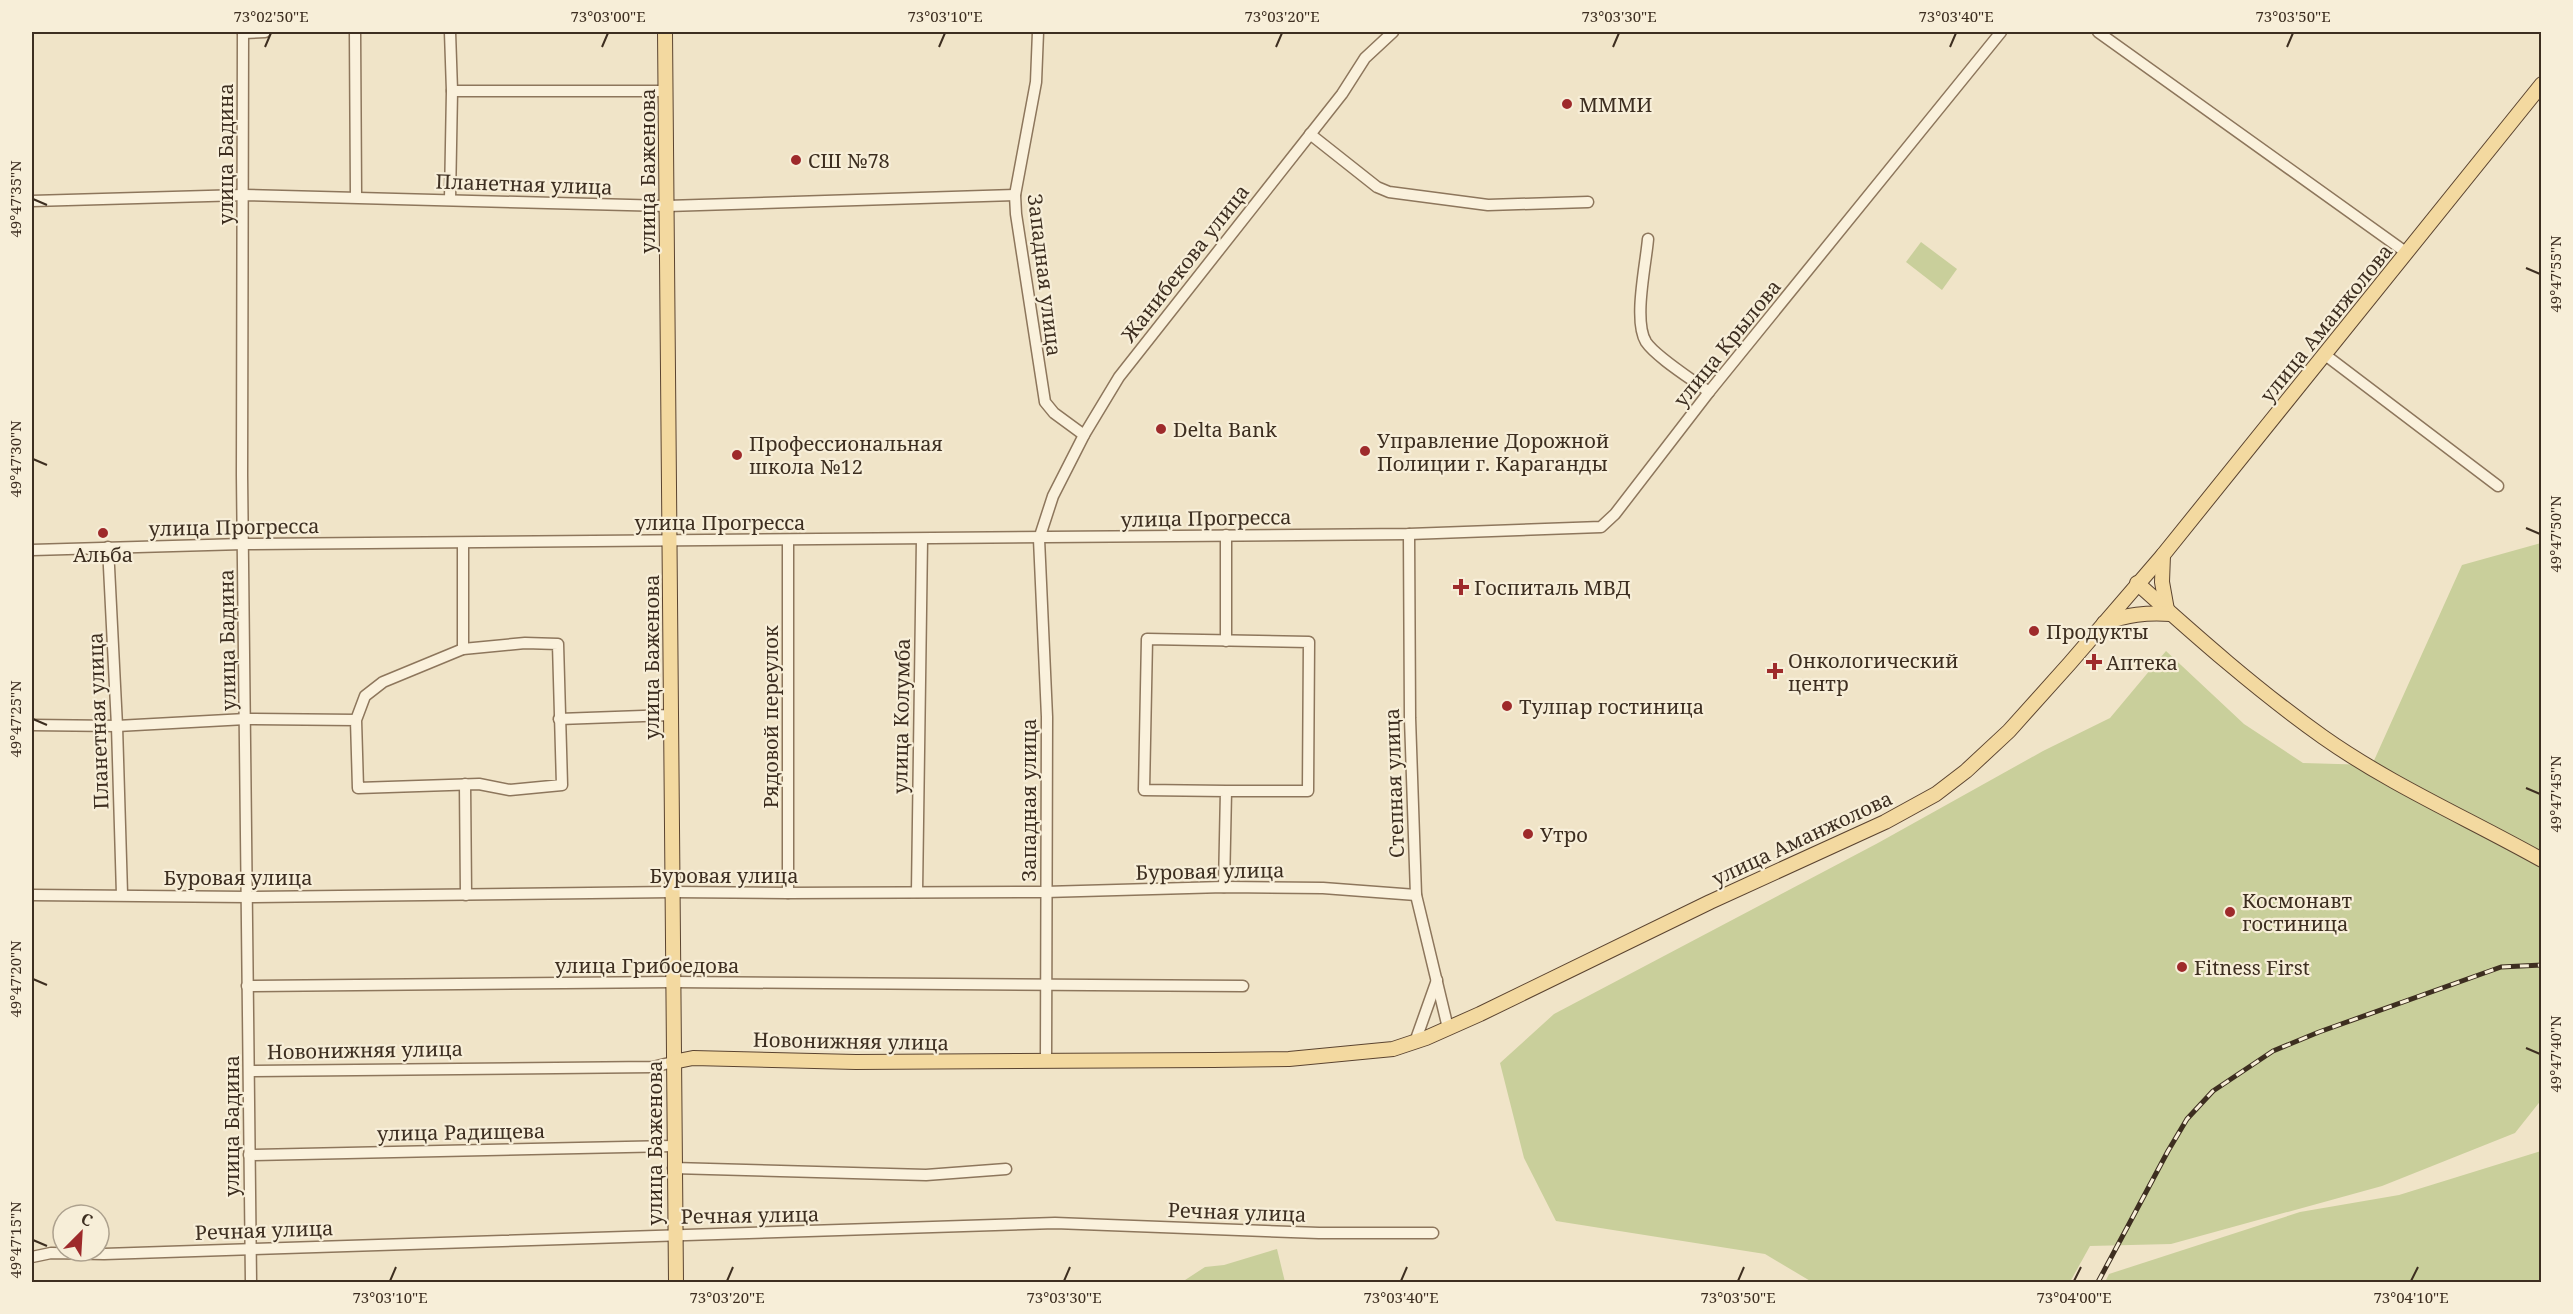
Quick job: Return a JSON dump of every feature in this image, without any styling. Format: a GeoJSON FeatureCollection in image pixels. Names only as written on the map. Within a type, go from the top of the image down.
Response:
{"type":"FeatureCollection","features":[{"type":"Feature","properties":{"kind":"main road","name":"улица Баженова"},"geometry":{"type":"LineString","coordinates":[[665,32],[673,1167],[676,1282]]}},
{"type":"Feature","properties":{"kind":"main road","name":"улица Аманжолова"},"geometry":{"type":"LineString","coordinates":[[1448,1028],[1710,902],[1885,822],[1936,794],[1966,771],[2009,731],[2163,555],[2541,84]]}},
{"type":"Feature","properties":{"kind":"main road"},"geometry":{"type":"LineString","coordinates":[[2163,555],[2162,582],[2169,612]]}},
{"type":"Feature","properties":{"kind":"main road"},"geometry":{"type":"LineString","coordinates":[[2137,584],[2323,738],[2403,786],[2541,860]]}},
{"type":"Feature","properties":{"kind":"main road"},"geometry":{"type":"LineString","coordinates":[[2104,624],[2124,616],[2169,612]]}},
{"type":"Feature","properties":{"kind":"main road","name":"Новонижняя улица"},"geometry":{"type":"LineString","coordinates":[[673,1062],[693,1058],[856,1062],[1289,1059],[1393,1049],[1448,1028]]}},
{"type":"Feature","properties":{"kind":"street"},"geometry":{"type":"LineString","coordinates":[[243,32],[265,32]]}},
{"type":"Feature","properties":{"kind":"street","name":"улица Бадина"},"geometry":{"type":"LineString","coordinates":[[243,32],[243,544],[251,1282]]}},
{"type":"Feature","properties":{"kind":"street"},"geometry":{"type":"LineString","coordinates":[[355,32],[356,196]]}},
{"type":"Feature","properties":{"kind":"street"},"geometry":{"type":"LineString","coordinates":[[450,32],[452,91],[450,199]]}},
{"type":"Feature","properties":{"kind":"street","name":"Западная улица"},"geometry":{"type":"LineString","coordinates":[[1038,32],[1036,82],[1015,195],[1026,284],[1045,402],[1054,413],[1083,435]]}},
{"type":"Feature","properties":{"kind":"street","name":"Жанибекова улица"},"geometry":{"type":"LineString","coordinates":[[1039,539],[1053,496],[1083,435],[1119,377],[1342,94],[1365,58],[1393,32]]}},
{"type":"Feature","properties":{"kind":"street","name":"улица Крылова"},"geometry":{"type":"LineString","coordinates":[[1409,534],[1601,527],[1616,514],[1709,392],[2001,32]]}},
{"type":"Feature","properties":{"kind":"street"},"geometry":{"type":"LineString","coordinates":[[2098,32],[2407,253]]}},
{"type":"Feature","properties":{"kind":"street"},"geometry":{"type":"LineString","coordinates":[[452,91],[666,91]]}},
{"type":"Feature","properties":{"kind":"street"},"geometry":{"type":"LineString","coordinates":[[1310,134],[1377,187],[1389,192],[1488,205],[1588,202]]}},
{"type":"Feature","properties":{"kind":"street","name":"Планетная улица"},"geometry":{"type":"LineString","coordinates":[[32,201],[243,195],[356,196],[667,206],[1015,195]]}},
{"type":"Feature","properties":{"kind":"street"},"geometry":{"type":"LineString","coordinates":[[1648,239],[1640,322],[1643,336],[1652,348],[1709,392]]}},
{"type":"Feature","properties":{"kind":"street"},"geometry":{"type":"LineString","coordinates":[[2324,354],[2498,486]]}},
{"type":"Feature","properties":{"kind":"street","name":"улица Прогресса"},"geometry":{"type":"LineString","coordinates":[[32,550],[243,544],[1039,539],[1409,534]]}},
{"type":"Feature","properties":{"kind":"street","name":"Степная улица"},"geometry":{"type":"LineString","coordinates":[[1409,534],[1410,718],[1416,895],[1448,1028]]}},
{"type":"Feature","properties":{"kind":"street"},"geometry":{"type":"LineString","coordinates":[[1226,535],[1226,641]]}},
{"type":"Feature","properties":{"kind":"street","name":"улица Колумба"},"geometry":{"type":"LineString","coordinates":[[917,892],[922,539]]}},
{"type":"Feature","properties":{"kind":"street","name":"Западная улица"},"geometry":{"type":"LineString","coordinates":[[1039,539],[1047,717],[1046,1061]]}},
{"type":"Feature","properties":{"kind":"street","name":"Рядовой переулок"},"geometry":{"type":"LineString","coordinates":[[788,540],[788,893]]}},
{"type":"Feature","properties":{"kind":"street"},"geometry":{"type":"LineString","coordinates":[[463,543],[463,649]]}},
{"type":"Feature","properties":{"kind":"street","name":"Планетная улица"},"geometry":{"type":"LineString","coordinates":[[108,547],[122,894]]}},
{"type":"Feature","properties":{"kind":"street"},"geometry":{"type":"LineString","coordinates":[[1147,639],[1310,642],[1308,791],[1226,791],[1144,790],[1147,639]]}},
{"type":"Feature","properties":{"kind":"street"},"geometry":{"type":"LineString","coordinates":[[525,643],[558,644],[562,785],[510,790],[465,784],[358,788],[356,720],[365,696],[383,682],[463,649],[525,643]]}},
{"type":"Feature","properties":{"kind":"street"},"geometry":{"type":"LineString","coordinates":[[559,719],[671,715]]}},
{"type":"Feature","properties":{"kind":"street"},"geometry":{"type":"LineString","coordinates":[[32,725],[117,726],[246,719],[356,720]]}},
{"type":"Feature","properties":{"kind":"street"},"geometry":{"type":"LineString","coordinates":[[465,784],[466,895]]}},
{"type":"Feature","properties":{"kind":"street"},"geometry":{"type":"LineString","coordinates":[[1224,887],[1226,791]]}},
{"type":"Feature","properties":{"kind":"street","name":"Буровая улица"},"geometry":{"type":"LineString","coordinates":[[32,895],[122,894],[247,897],[672,892],[1045,892],[1224,887],[1323,888],[1416,895]]}},
{"type":"Feature","properties":{"kind":"street"},"geometry":{"type":"LineString","coordinates":[[1415,1042],[1438,980]]}},
{"type":"Feature","properties":{"kind":"street","name":"улица Грибоедова"},"geometry":{"type":"LineString","coordinates":[[247,986],[673,982],[1243,986]]}},
{"type":"Feature","properties":{"kind":"street","name":"Новонижняя улица"},"geometry":{"type":"LineString","coordinates":[[250,1071],[653,1067],[673,1062]]}},
{"type":"Feature","properties":{"kind":"street","name":"улица Радищева"},"geometry":{"type":"LineString","coordinates":[[249,1155],[673,1146]]}},
{"type":"Feature","properties":{"kind":"street"},"geometry":{"type":"LineString","coordinates":[[673,1167],[926,1175],[1006,1169]]}},
{"type":"Feature","properties":{"kind":"street","name":"Речная улица"},"geometry":{"type":"LineString","coordinates":[[32,1257],[51,1253],[250,1249],[674,1234],[859,1231],[957,1225],[1055,1223],[1319,1233],[1433,1233]]}},
{"type":"Feature","properties":{"kind":"green space"},"geometry":{"type":"Polygon","coordinates":[[[1921,242],[1957,269],[1942,290],[1906,262],[1921,242]]]}},
{"type":"Feature","properties":{"kind":"green space"},"geometry":{"type":"Polygon","coordinates":[[[2541,543],[2542,1099],[2515,1133],[2382,1186],[2171,1244],[2090,1246],[2070,1282],[1812,1282],[1765,1254],[1556,1221],[1524,1158],[1500,1063],[1554,1014],[1878,843],[2043,751],[2110,718],[2166,651],[2244,724],[2303,763],[2372,765],[2462,565],[2541,543]]]}},
{"type":"Feature","properties":{"kind":"green space"},"geometry":{"type":"Polygon","coordinates":[[[2541,1151],[2541,1282],[2105,1282],[2109,1274],[2300,1212],[2399,1195],[2541,1151]]]}},
{"type":"Feature","properties":{"kind":"green space"},"geometry":{"type":"Polygon","coordinates":[[[1277,1249],[1285,1282],[1182,1282],[1205,1267],[1224,1265],[1277,1249]]]}},
{"type":"Feature","properties":{"kind":"railway"},"geometry":{"type":"LineString","coordinates":[[2098,1282],[2187,1119],[2213,1091],[2273,1051],[2319,1032],[2501,967],[2542,965]]}},
{"type":"Feature","properties":{"kind":"place","name":"МММИ"},"geometry":{"type":"Point","coordinates":[1567,104]}},
{"type":"Feature","properties":{"kind":"place","name":"СШ №78"},"geometry":{"type":"Point","coordinates":[796,160]}},
{"type":"Feature","properties":{"kind":"place","name":"Delta Bank"},"geometry":{"type":"Point","coordinates":[1161,429]}},
{"type":"Feature","properties":{"kind":"place","name":"Управление Дорожной Полиции г. Караганды"},"geometry":{"type":"Point","coordinates":[1365,451]}},
{"type":"Feature","properties":{"kind":"place","name":"Профессиональная школа №12"},"geometry":{"type":"Point","coordinates":[737,455]}},
{"type":"Feature","properties":{"kind":"place","name":"Альба"},"geometry":{"type":"Point","coordinates":[103,533]}},
{"type":"Feature","properties":{"kind":"place","name":"Госпиталь МВД"},"geometry":{"type":"Point","coordinates":[1461,587]}},
{"type":"Feature","properties":{"kind":"place","name":"Продукты"},"geometry":{"type":"Point","coordinates":[2034,631]}},
{"type":"Feature","properties":{"kind":"place","name":"Аптека"},"geometry":{"type":"Point","coordinates":[2094,662]}},
{"type":"Feature","properties":{"kind":"place","name":"Онкологический центр"},"geometry":{"type":"Point","coordinates":[1775,671]}},
{"type":"Feature","properties":{"kind":"place","name":"Тулпар гостиница"},"geometry":{"type":"Point","coordinates":[1507,706]}},
{"type":"Feature","properties":{"kind":"place","name":"Утро"},"geometry":{"type":"Point","coordinates":[1528,834]}},
{"type":"Feature","properties":{"kind":"place","name":"Космонавт гостиница"},"geometry":{"type":"Point","coordinates":[2230,912]}},
{"type":"Feature","properties":{"kind":"place","name":"Fitness First"},"geometry":{"type":"Point","coordinates":[2182,967]}}]}
